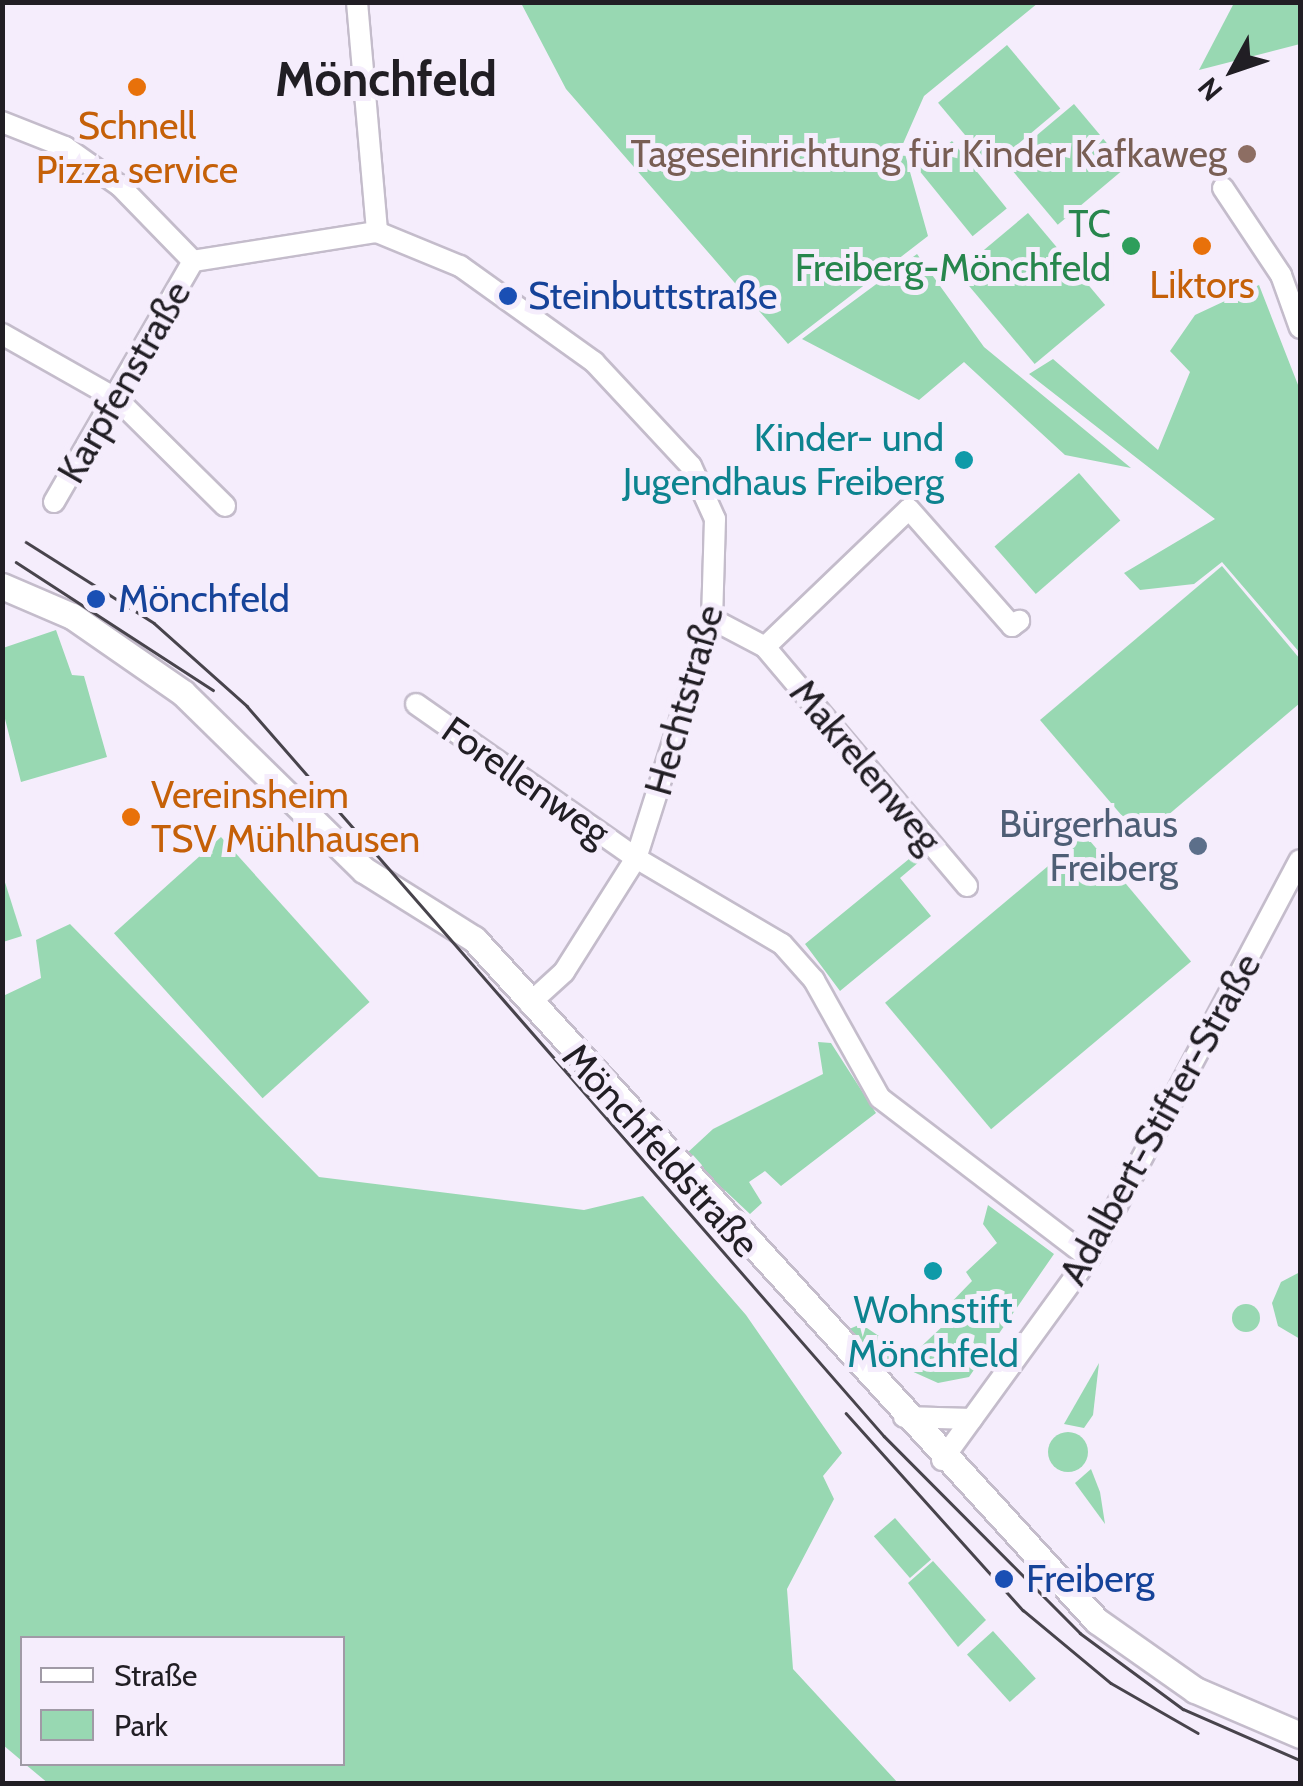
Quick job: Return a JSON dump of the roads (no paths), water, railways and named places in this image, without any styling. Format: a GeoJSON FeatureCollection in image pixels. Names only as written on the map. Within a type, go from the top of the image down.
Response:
{"type":"FeatureCollection","features":[{"type":"Feature","properties":{"kind":"main road","name":"Mönchfeldstraße"},"geometry":{"type":"LineString","coordinates":[[2,586],[72,616],[215,719],[364,870],[451,919],[942,1460],[1128,1646],[1210,1697],[1300,1735]]}},
{"type":"Feature","properties":{"kind":"street"},"geometry":{"type":"LineString","coordinates":[[2,122],[65,148],[120,186],[193,261],[377,232],[357,2]]}},
{"type":"Feature","properties":{"kind":"street"},"geometry":{"type":"LineString","coordinates":[[1223,188],[1281,275],[1300,328]]}},
{"type":"Feature","properties":{"kind":"street","name":"Hechtstraße"},"geometry":{"type":"LineString","coordinates":[[377,232],[460,266],[544,321],[657,423],[715,519],[712,618],[636,858],[564,972],[529,1004]]}},
{"type":"Feature","properties":{"kind":"street","name":"Karpfenstraße"},"geometry":{"type":"LineString","coordinates":[[54,502],[193,261]]}},
{"type":"Feature","properties":{"kind":"street"},"geometry":{"type":"LineString","coordinates":[[2,334],[116,399],[224,506]]}},
{"type":"Feature","properties":{"kind":"street","name":"Makrelenweg"},"geometry":{"type":"LineString","coordinates":[[765,647],[908,509],[1012,626],[1019,621]]}},
{"type":"Feature","properties":{"kind":"street","name":"Makrelenweg"},"geometry":{"type":"LineString","coordinates":[[712,618],[765,647],[967,886]]}},
{"type":"Feature","properties":{"kind":"street","name":"Forellenweg"},"geometry":{"type":"LineString","coordinates":[[416,704],[636,858],[782,944],[814,980],[888,1106],[1089,1258]]}},
{"type":"Feature","properties":{"kind":"street","name":"Adalbert-Stifter-Straße"},"geometry":{"type":"LineString","coordinates":[[942,1460],[1089,1258],[1294,887],[1300,860]]}},
{"type":"Feature","properties":{"kind":"street"},"geometry":{"type":"LineString","coordinates":[[904,1416],[972,1419]]}},
{"type":"Feature","properties":{"kind":"tram line"},"geometry":{"type":"LineString","coordinates":[[26,542],[154,623],[247,706],[884,1436],[1080,1633],[1183,1709],[1300,1760]]}},
{"type":"Feature","properties":{"kind":"tram line"},"geometry":{"type":"LineString","coordinates":[[16,562],[213,690]]}},
{"type":"Feature","properties":{"kind":"tram line"},"geometry":{"type":"LineString","coordinates":[[846,1413],[1023,1610],[1111,1683],[1198,1733]]}},
{"type":"Feature","properties":{"kind":"place","name":"Schnell Pizza service"},"geometry":{"type":"Point","coordinates":[137,87]}},
{"type":"Feature","properties":{"kind":"place","name":"Tageseinrichtung für Kinder Kafkaweg"},"geometry":{"type":"Point","coordinates":[1247,154]}},
{"type":"Feature","properties":{"kind":"place","name":"TC Freiberg-Mönchfeld"},"geometry":{"type":"Point","coordinates":[1131,246]}},
{"type":"Feature","properties":{"kind":"place","name":"Liktors"},"geometry":{"type":"Point","coordinates":[1202,246]}},
{"type":"Feature","properties":{"kind":"place","name":"Steinbuttstraße"},"geometry":{"type":"Point","coordinates":[508,296]}},
{"type":"Feature","properties":{"kind":"place","name":"Kinder- und Jugendhaus Freiberg"},"geometry":{"type":"Point","coordinates":[964,460]}},
{"type":"Feature","properties":{"kind":"place","name":"Mönchfeld"},"geometry":{"type":"Point","coordinates":[96,599]}},
{"type":"Feature","properties":{"kind":"place","name":"Vereinsheim TSV Mühlhausen"},"geometry":{"type":"Point","coordinates":[131,817]}},
{"type":"Feature","properties":{"kind":"place","name":"Bürgerhaus Freiberg"},"geometry":{"type":"Point","coordinates":[1198,846]}},
{"type":"Feature","properties":{"kind":"place","name":"Wohnstift Mönchfeld"},"geometry":{"type":"Point","coordinates":[933,1271]}},
{"type":"Feature","properties":{"kind":"place","name":"Freiberg"},"geometry":{"type":"Point","coordinates":[1004,1579]}},
{"type":"Feature","properties":{"kind":"district","name":"Mönchfeld"},"geometry":{"type":"Point","coordinates":[386,80]}}]}
